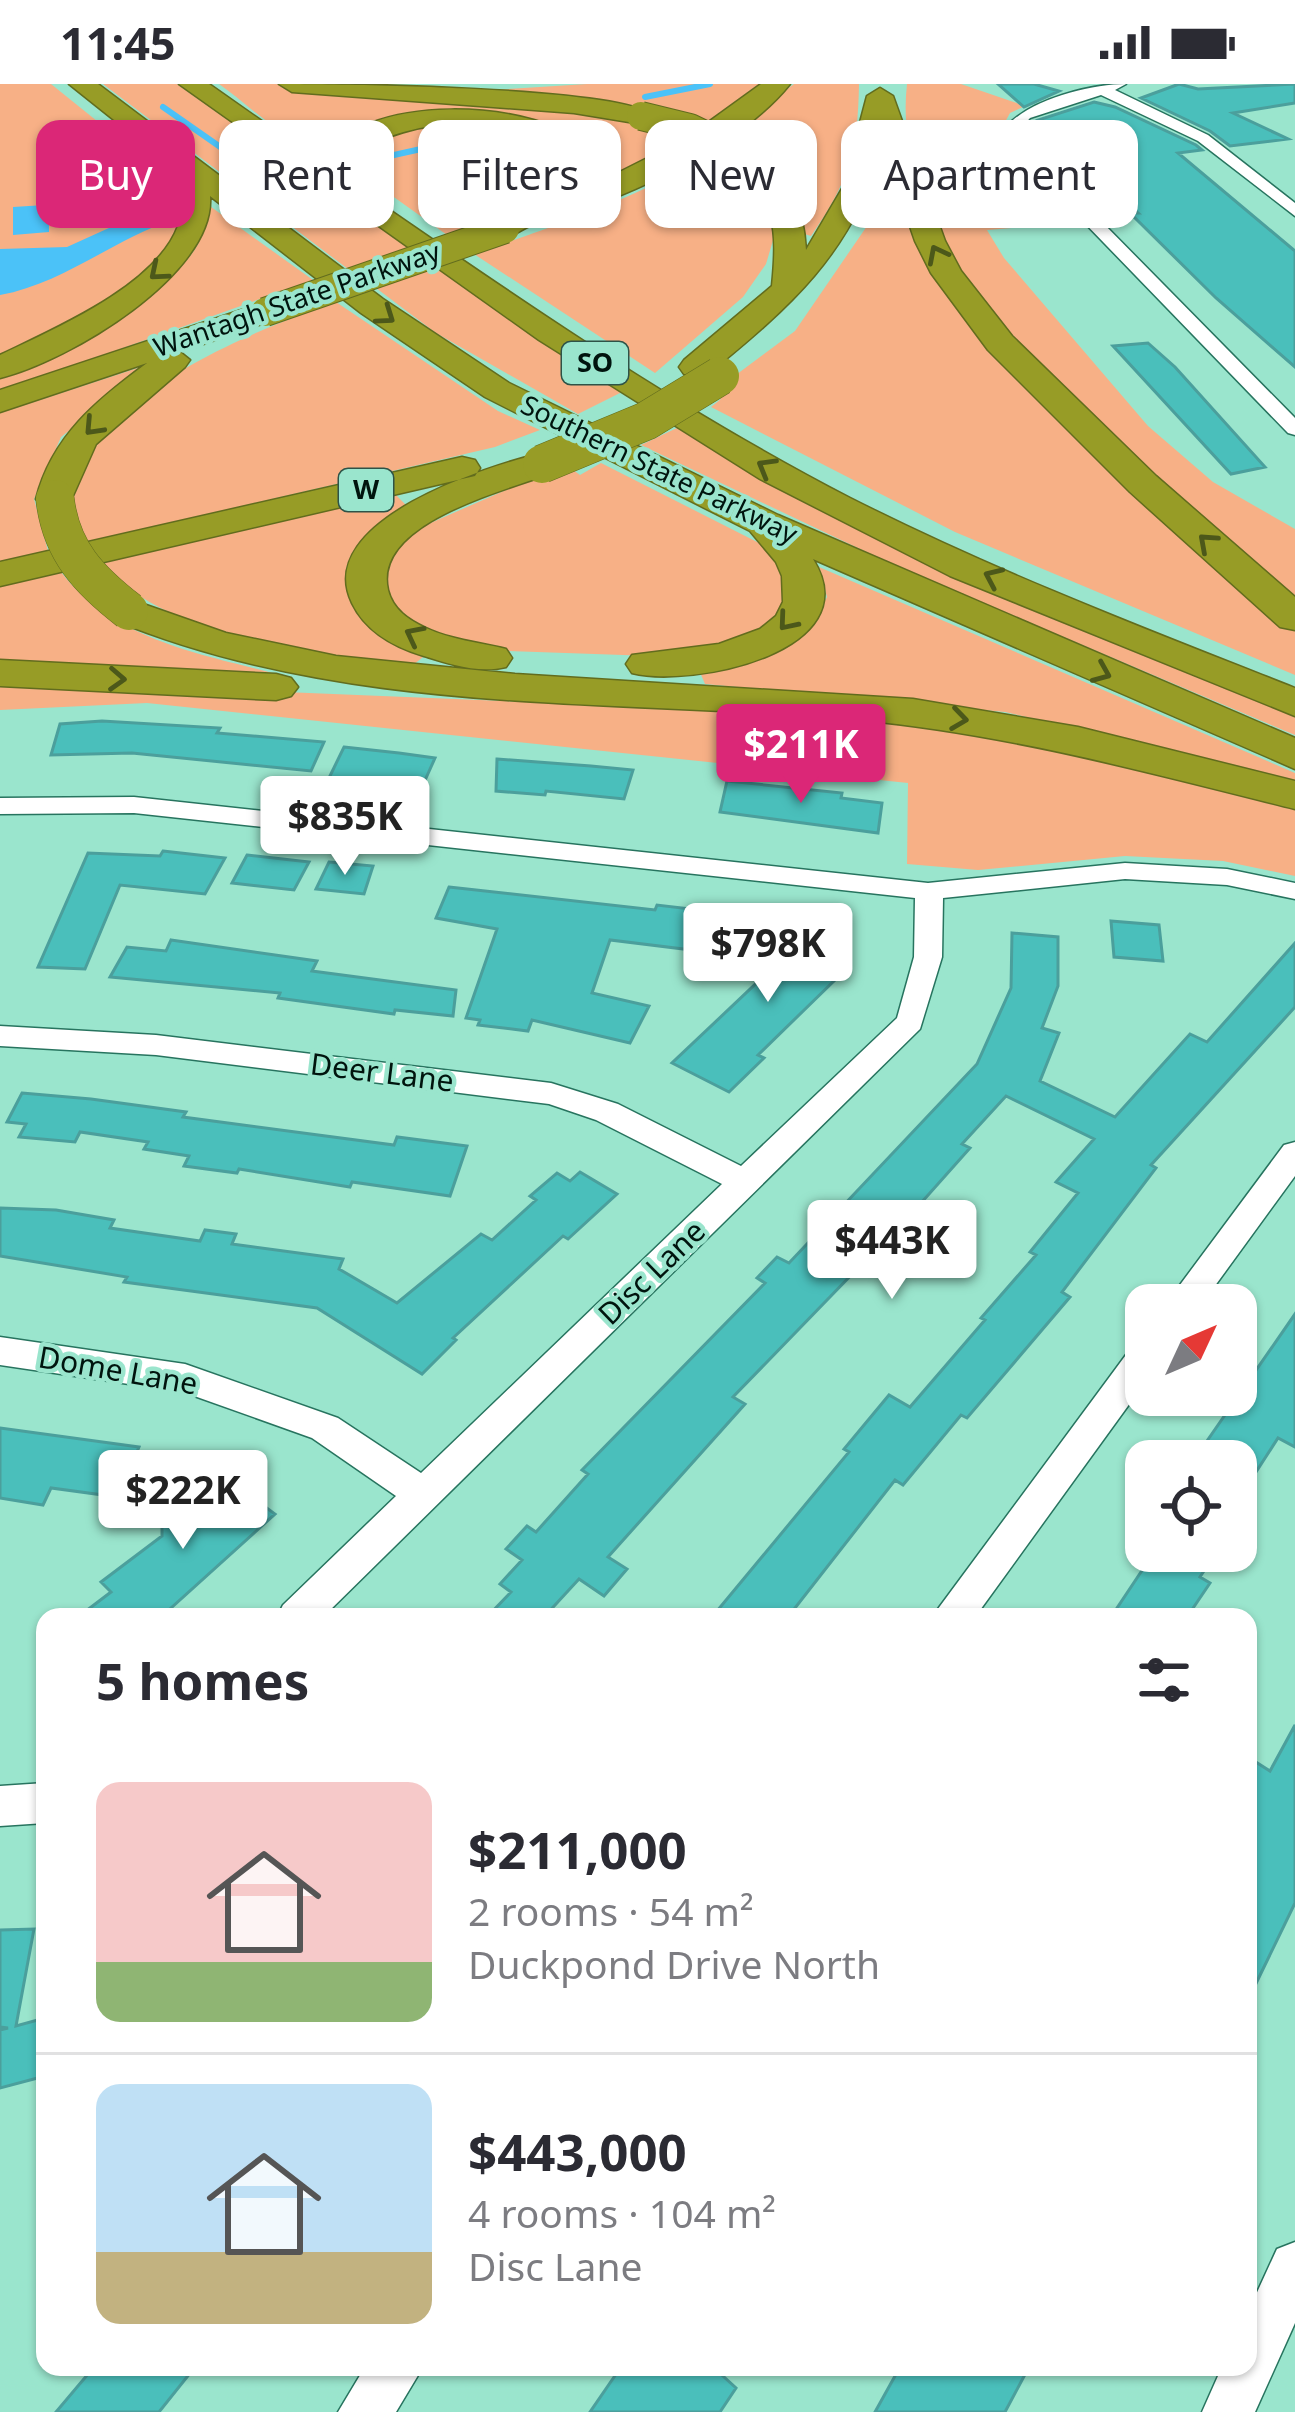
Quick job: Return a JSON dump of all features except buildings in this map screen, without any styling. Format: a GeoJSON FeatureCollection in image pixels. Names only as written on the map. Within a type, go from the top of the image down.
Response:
{"type":"FeatureCollection","features":[{"type":"Feature","properties":{"kind":"highway","name":"Southern State Parkway"},"geometry":{"type":"LineString","coordinates":[[82,84],[129,120]]}},
{"type":"Feature","properties":{"kind":"highway","name":"Southern State Parkway"},"geometry":{"type":"LineString","coordinates":[[192,84],[243,120]]}},
{"type":"Feature","properties":{"kind":"highway"},"geometry":{"type":"LineString","coordinates":[[292,84],[574,105],[691,128],[752,158],[778,187],[788,206],[793,234],[788,287]]}},
{"type":"Feature","properties":{"kind":"highway"},"geometry":{"type":"LineString","coordinates":[[335,84],[438,89],[551,84]]}},
{"type":"Feature","properties":{"kind":"highway","name":"Wantagh State Parkway"},"geometry":{"type":"LineString","coordinates":[[0,402],[582,201],[664,161],[777,84]]}},
{"type":"Feature","properties":{"kind":"highway"},"geometry":{"type":"LineString","coordinates":[[764,524],[801,571],[805,596],[795,618],[771,640],[735,655],[685,664],[503,660],[453,652],[413,637],[380,616],[367,591],[366,568],[378,544],[404,522],[530,458],[646,421],[796,308],[868,165],[880,92]]}},
{"type":"Feature","properties":{"kind":"highway"},"geometry":{"type":"LineString","coordinates":[[880,92],[930,242],[947,273],[1000,343],[1143,484],[1295,618]]}},
{"type":"Feature","properties":{"kind":"highway"},"geometry":{"type":"LineString","coordinates":[[394,127],[461,119],[517,122],[568,140],[578,152],[572,180],[559,195],[506,229]]}},
{"type":"Feature","properties":{"kind":"highway","name":"Southern State Parkway"},"geometry":{"type":"LineString","coordinates":[[195,171],[372,306],[497,390],[764,524],[1295,755]]}},
{"type":"Feature","properties":{"kind":"highway","name":"Southern State Parkway"},"geometry":{"type":"LineString","coordinates":[[394,225],[613,375],[778,473],[982,573],[1295,704]]}},
{"type":"Feature","properties":{"kind":"highway"},"geometry":{"type":"LineString","coordinates":[[0,368],[95,317],[175,258],[192,228]]}},
{"type":"Feature","properties":{"kind":"highway"},"geometry":{"type":"LineString","coordinates":[[708,371],[832,242]]}},
{"type":"Feature","properties":{"kind":"highway"},"geometry":{"type":"LineString","coordinates":[[217,328],[115,404],[58,474],[57,528],[70,557],[94,586],[129,611],[218,647],[284,663],[550,690]]}},
{"type":"Feature","properties":{"kind":"highway","name":"W"},"geometry":{"type":"LineString","coordinates":[[0,574],[530,458]]}},
{"type":"Feature","properties":{"kind":"highway"},"geometry":{"type":"LineString","coordinates":[[0,674],[274,687],[550,690],[768,701],[954,718],[1121,750],[1295,794]]}},
{"type":"Feature","properties":{"kind":"street"},"geometry":{"type":"LineString","coordinates":[[1293,426],[1023,151],[1014,126],[1025,115],[1110,86],[1203,138],[1295,211]]}},
{"type":"Feature","properties":{"kind":"street"},"geometry":{"type":"LineString","coordinates":[[0,806],[134,805],[928,891],[1125,871],[1227,877],[1295,891]]}},
{"type":"Feature","properties":{"kind":"street","name":"Disc Lane"},"geometry":{"type":"LineString","coordinates":[[307,1608],[910,1022],[926,972],[934,923],[928,891]]}},
{"type":"Feature","properties":{"kind":"street","name":"Deer Lane"},"geometry":{"type":"LineString","coordinates":[[0,1036],[156,1045],[550,1094],[607,1112],[745,1182]]}},
{"type":"Feature","properties":{"kind":"street"},"geometry":{"type":"LineString","coordinates":[[1198,1284],[1295,1153]]}},
{"type":"Feature","properties":{"kind":"street","name":"Dome Lane"},"geometry":{"type":"LineString","coordinates":[[0,1351],[184,1378],[325,1428],[425,1496]]}},
{"type":"Feature","properties":{"kind":"street"},"geometry":{"type":"LineString","coordinates":[[959,1608],[1125,1382]]}},
{"type":"Feature","properties":{"kind":"street"},"geometry":{"type":"LineString","coordinates":[[0,1806],[36,1804]]}},
{"type":"Feature","properties":{"kind":"street"},"geometry":{"type":"LineString","coordinates":[[1257,2349],[1295,2266]]}},
{"type":"Feature","properties":{"kind":"street"},"geometry":{"type":"LineString","coordinates":[[364,2412],[390,2376]]}},
{"type":"Feature","properties":{"kind":"street"},"geometry":{"type":"LineString","coordinates":[[1228,2412],[1245,2376]]}},
{"type":"Feature","properties":{"kind":"shaded area"},"geometry":{"type":"Polygon","coordinates":[[[0,84],[51,84],[96,120],[36,120],[36,228],[177,228],[169,252],[140,281],[0,360],[0,84]]]}},
{"type":"Feature","properties":{"kind":"shaded area"},"geometry":{"type":"Polygon","coordinates":[[[103,84],[177,84],[228,120],[219,120],[219,172],[195,153],[195,120],[151,120],[103,84]]]}},
{"type":"Feature","properties":{"kind":"shaded area"},"geometry":{"type":"Polygon","coordinates":[[[219,84],[276,84],[620,120],[485,116],[418,120],[418,127],[394,133],[394,120],[266,120],[219,84]]]}},
{"type":"Feature","properties":{"kind":"shaded area"},"geometry":{"type":"Polygon","coordinates":[[[587,84],[764,84],[718,120],[653,120],[479,91],[587,84]]]}},
{"type":"Feature","properties":{"kind":"shaded area"},"geometry":{"type":"Polygon","coordinates":[[[794,84],[859,84],[857,120],[841,120],[841,183],[817,226],[817,120],[744,120],[794,84]]]}},
{"type":"Feature","properties":{"kind":"shaded area"},"geometry":{"type":"Polygon","coordinates":[[[907,84],[961,84],[1025,106],[1006,120],[909,120],[907,84]]]}},
{"type":"Feature","properties":{"kind":"shaded area"},"geometry":{"type":"Polygon","coordinates":[[[621,120],[645,127],[645,160],[621,172],[621,120]]]}},
{"type":"Feature","properties":{"kind":"shaded area"},"geometry":{"type":"Polygon","coordinates":[[[418,127],[418,214],[394,197],[394,134],[418,127]]]}},
{"type":"Feature","properties":{"kind":"shaded area"},"geometry":{"type":"Polygon","coordinates":[[[645,188],[645,228],[777,228],[766,264],[743,297],[655,373],[474,254],[549,228],[621,228],[621,199],[645,188]]]}},
{"type":"Feature","properties":{"kind":"shaded area"},"geometry":{"type":"Polygon","coordinates":[[[207,204],[219,213],[219,228],[240,228],[313,280],[0,392],[0,375],[129,303],[175,271],[198,244],[207,204]]]}},
{"type":"Feature","properties":{"kind":"shaded area"},"geometry":{"type":"Polygon","coordinates":[[[294,228],[380,228],[408,248],[348,269],[294,228]]]}},
{"type":"Feature","properties":{"kind":"shaded area"},"geometry":{"type":"Polygon","coordinates":[[[437,228],[473,228],[447,235],[437,228]]]}},
{"type":"Feature","properties":{"kind":"shaded area"},"geometry":{"type":"Polygon","coordinates":[[[866,228],[911,228],[954,306],[1000,360],[1295,627],[1295,675],[955,532],[711,407],[721,399],[709,395],[795,331],[866,228]]]}},
{"type":"Feature","properties":{"kind":"shaded area"},"geometry":{"type":"Polygon","coordinates":[[[1012,228],[987,230],[1004,258],[1148,426],[1213,482],[1295,529],[1295,597],[1174,497],[1041,371],[984,302],[939,231],[1012,228]]]}},
{"type":"Feature","properties":{"kind":"shaded area"},"geometry":{"type":"Polygon","coordinates":[[[435,267],[622,392],[578,414],[436,333],[376,288],[435,267]]]}},
{"type":"Feature","properties":{"kind":"shaded area"},"geometry":{"type":"Polygon","coordinates":[[[336,302],[498,411],[540,430],[495,447],[84,543],[74,499],[86,458],[115,420],[155,387],[203,359],[336,302]]]}},
{"type":"Feature","properties":{"kind":"shaded area"},"geometry":{"type":"Polygon","coordinates":[[[156,362],[61,437],[34,499],[48,551],[0,562],[0,413],[156,362]]]}},
{"type":"Feature","properties":{"kind":"shaded area"},"geometry":{"type":"Polygon","coordinates":[[[679,427],[1295,715],[1295,735],[900,568],[641,445],[679,427]]]}},
{"type":"Feature","properties":{"kind":"shaded area"},"geometry":{"type":"Polygon","coordinates":[[[601,463],[777,552],[792,586],[788,606],[760,635],[681,657],[482,650],[408,624],[378,593],[381,559],[426,525],[565,464],[580,475],[601,463]]]}},
{"type":"Feature","properties":{"kind":"shaded area"},"geometry":{"type":"Polygon","coordinates":[[[395,494],[410,509],[369,536],[352,555],[346,573],[358,606],[373,621],[427,654],[409,668],[285,650],[202,627],[128,589],[97,563],[395,494]]]}},
{"type":"Feature","properties":{"kind":"shaded area"},"geometry":{"type":"Polygon","coordinates":[[[819,567],[1295,773],[1295,781],[1005,712],[705,684],[699,670],[773,648],[803,629],[827,597],[819,567]]]}},
{"type":"Feature","properties":{"kind":"shaded area"},"geometry":{"type":"Polygon","coordinates":[[[61,572],[82,595],[132,629],[276,674],[0,663],[0,586],[61,572]]]}},
{"type":"Feature","properties":{"kind":"shaded area"},"geometry":{"type":"Polygon","coordinates":[[[0,680],[764,712],[954,728],[1295,802],[1295,876],[1223,861],[1125,856],[978,870],[907,864],[908,783],[147,703],[0,710],[0,680]]]}},
{"type":"Feature","properties":{"kind":"water"},"geometry":{"type":"Polygon","coordinates":[[[36,206],[36,228],[49,228],[49,232],[13,235],[13,207],[36,206]]]}},
{"type":"Feature","properties":{"kind":"water"},"geometry":{"type":"Polygon","coordinates":[[[109,228],[154,228],[66,272],[0,295],[0,249],[67,247],[109,228]]]}},
{"type":"Feature","properties":{"kind":"waterway"},"geometry":{"type":"LineString","coordinates":[[645,97],[710,84]]}},
{"type":"Feature","properties":{"kind":"waterway"},"geometry":{"type":"LineString","coordinates":[[163,107],[219,146]]}},
{"type":"Feature","properties":{"kind":"waterway"},"geometry":{"type":"LineString","coordinates":[[394,155],[418,150]]}}]}
